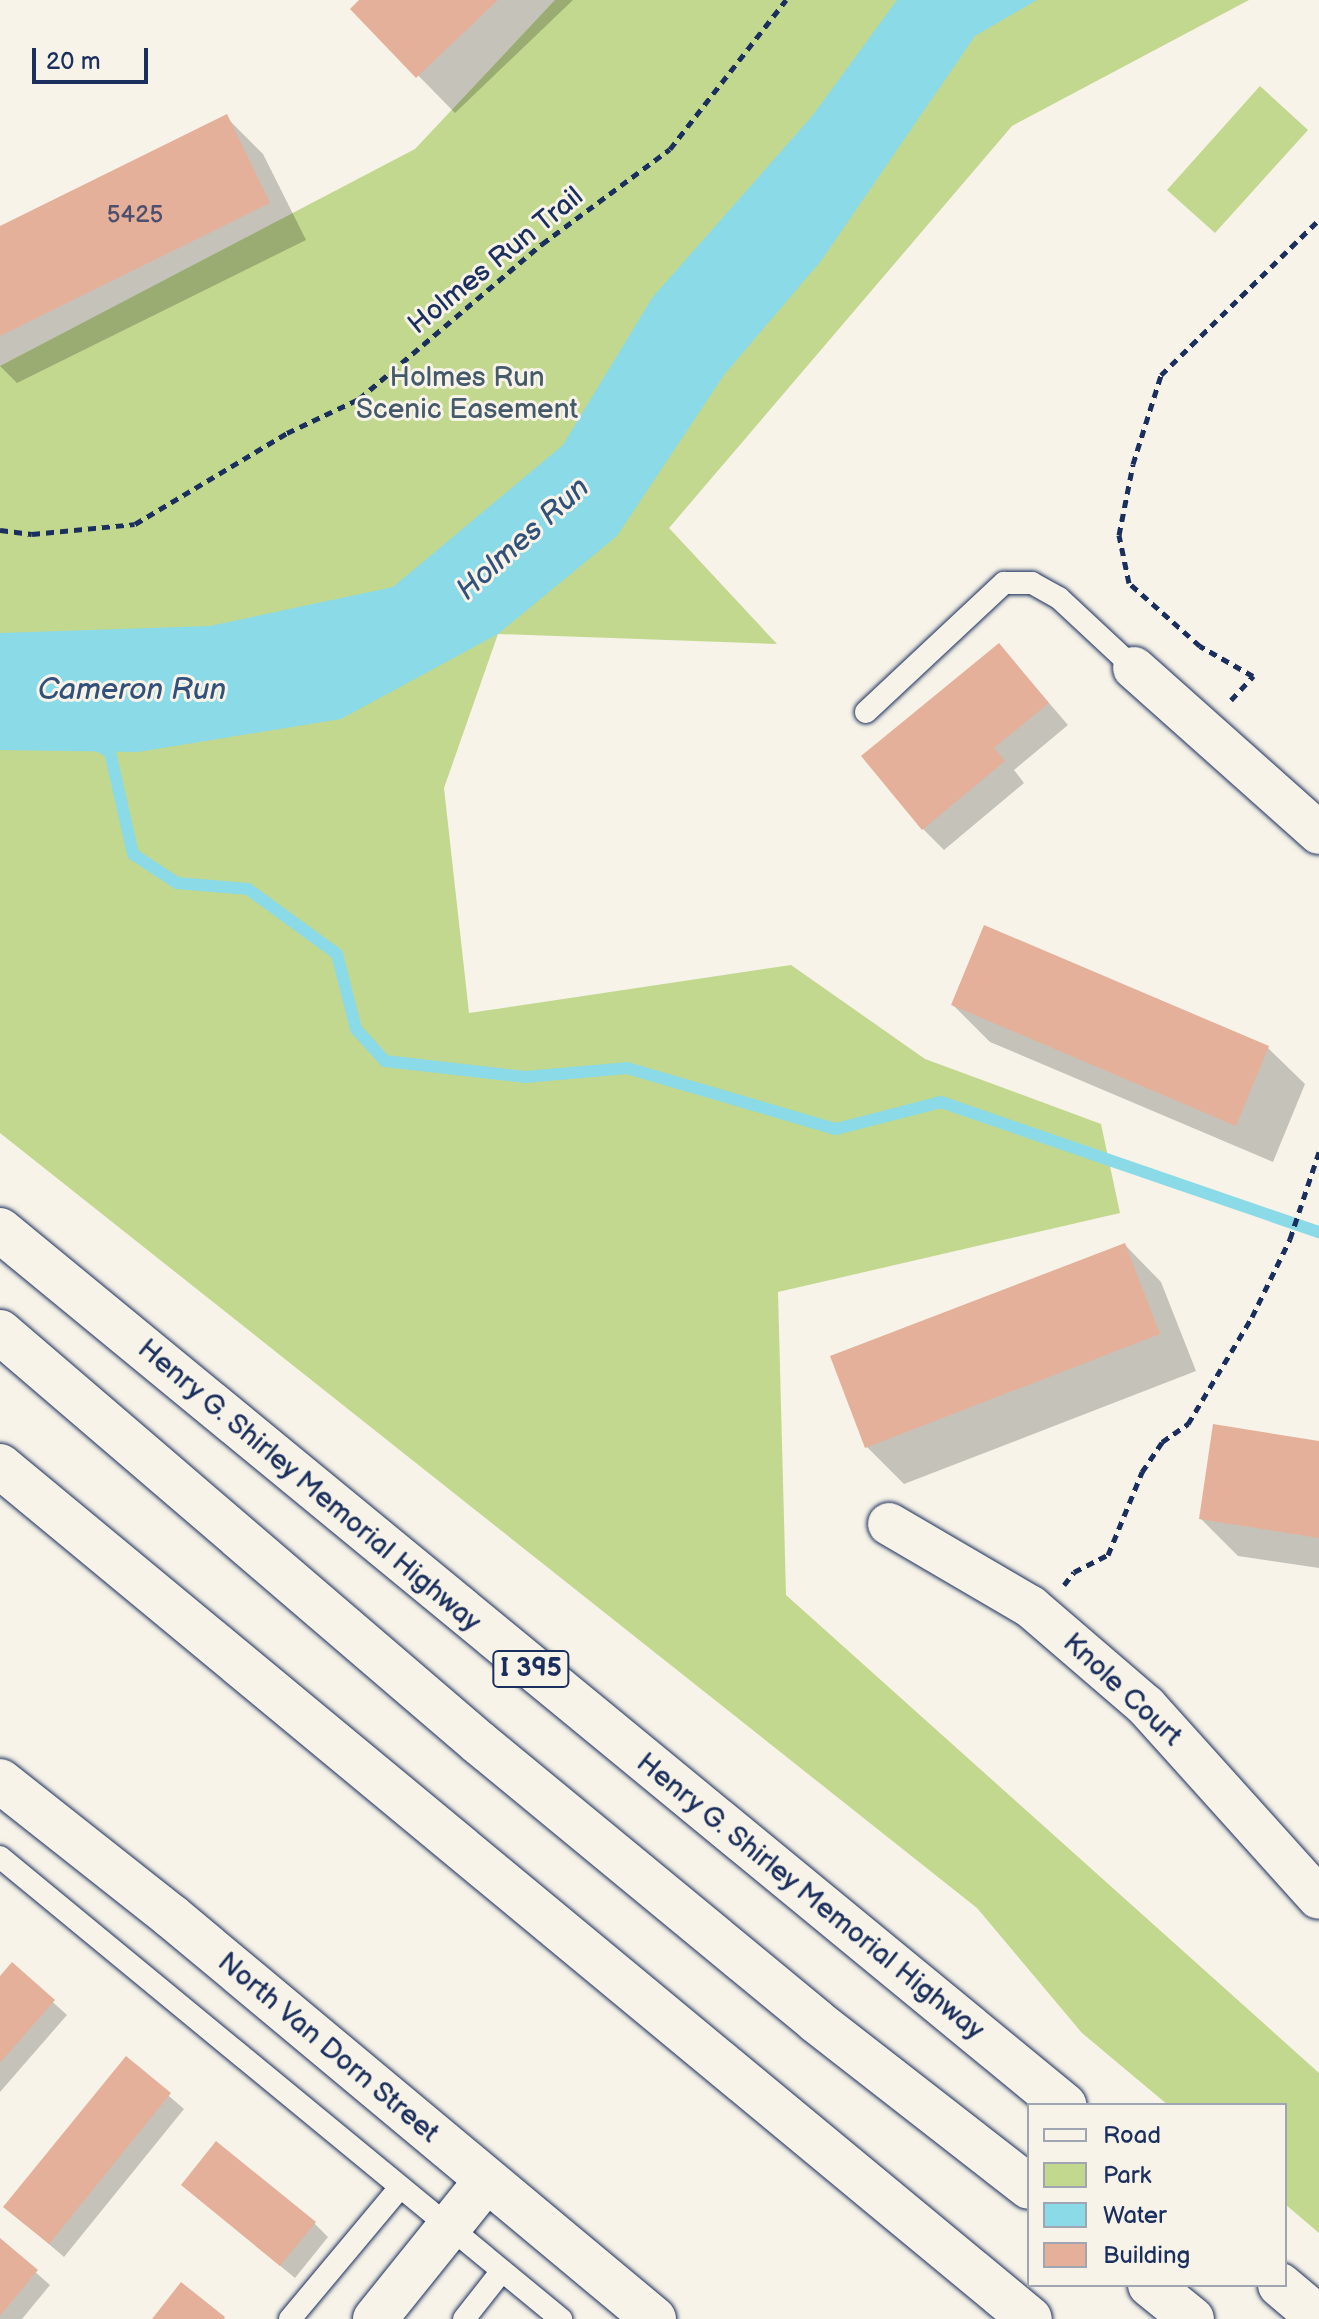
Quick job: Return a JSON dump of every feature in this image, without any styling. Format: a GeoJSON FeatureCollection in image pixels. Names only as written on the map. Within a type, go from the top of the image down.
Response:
{"type":"FeatureCollection","features":[{"type":"Feature","properties":{"kind":"main road","name":"Henry G. Shirley Memorial Highway"},"geometry":{"type":"LineString","coordinates":[[0,1230],[1062,2103]]}},
{"type":"Feature","properties":{"kind":"main road"},"geometry":{"type":"LineString","coordinates":[[0,1332],[490,1752],[816,2021],[1027,2185]]}},
{"type":"Feature","properties":{"kind":"main road"},"geometry":{"type":"LineString","coordinates":[[0,1466],[1030,2319]]}},
{"type":"Feature","properties":{"kind":"main road","name":"North Van Dorn Street"},"geometry":{"type":"LineString","coordinates":[[0,1781],[171,1916],[654,2319]]}},
{"type":"Feature","properties":{"kind":"main road"},"geometry":{"type":"LineString","coordinates":[[375,2319],[486,2181]]}},
{"type":"Feature","properties":{"kind":"main road"},"geometry":{"type":"LineString","coordinates":[[1152,2287],[1192,2319]]}},
{"type":"Feature","properties":{"kind":"main road"},"geometry":{"type":"LineString","coordinates":[[1282,2287],[1319,2318]]}},
{"type":"Feature","properties":{"kind":"street"},"geometry":{"type":"LineString","coordinates":[[1134,668],[1319,833]]}},
{"type":"Feature","properties":{"kind":"street","name":"Knole Court"},"geometry":{"type":"LineString","coordinates":[[889,1524],[1040,1615],[1146,1706],[1319,1898]]}},
{"type":"Feature","properties":{"kind":"lane"},"geometry":{"type":"LineString","coordinates":[[866,712],[1004,583],[1032,583],[1059,598],[1134,668]]}},
{"type":"Feature","properties":{"kind":"lane"},"geometry":{"type":"LineString","coordinates":[[0,1857],[398,2190],[561,2319]]}},
{"type":"Feature","properties":{"kind":"lane"},"geometry":{"type":"LineString","coordinates":[[290,2319],[398,2190]]}},
{"type":"Feature","properties":{"kind":"lane"},"geometry":{"type":"LineString","coordinates":[[464,2319],[501,2272]]}},
{"type":"Feature","properties":{"kind":"path","name":"Holmes Run Trail"},"geometry":{"type":"LineString","coordinates":[[0,530],[32,534],[135,524],[287,433],[359,399],[542,244],[670,149],[786,0]]}},
{"type":"Feature","properties":{"kind":"path"},"geometry":{"type":"LineString","coordinates":[[1204,730],[1253,676],[1200,646],[1129,583],[1119,535],[1133,464],[1161,375],[1319,220]]}},
{"type":"Feature","properties":{"kind":"path"},"geometry":{"type":"LineString","coordinates":[[1040,1615],[1074,1572],[1108,1555],[1142,1472],[1162,1442],[1188,1424],[1266,1293],[1290,1239],[1319,1152]]}},
{"type":"Feature","properties":{"kind":"green space","name":"Holmes Run Scenic Easement"},"geometry":{"type":"Polygon","coordinates":[[[555,0],[1249,0],[1012,126],[669,528],[777,644],[498,634],[444,788],[469,1013],[791,965],[925,1059],[1101,1124],[1120,1213],[778,1292],[786,1595],[1319,2073],[1319,2233],[1287,2206],[1287,2103],[1166,2103],[1082,2033],[977,1908],[0,1133],[0,366],[415,149],[555,0]]]}},
{"type":"Feature","properties":{"kind":"green space"},"geometry":{"type":"Polygon","coordinates":[[[1260,86],[1308,130],[1215,233],[1167,190],[1260,86]]]}},
{"type":"Feature","properties":{"kind":"water","name":"Cameron Run"},"geometry":{"type":"Polygon","coordinates":[[[897,0],[1037,0],[975,36],[821,261],[724,375],[617,536],[498,634],[341,719],[138,752],[0,750],[0,633],[210,626],[393,587],[563,445],[652,298],[813,115],[897,0]]]}},
{"type":"Feature","properties":{"kind":"building"},"geometry":{"type":"Polygon","coordinates":[[[359,0],[498,0],[416,78],[350,9],[359,0]]]}},
{"type":"Feature","properties":{"kind":"building"},"geometry":{"type":"Polygon","coordinates":[[[227,114],[270,203],[0,336],[0,226],[227,114]]]}},
{"type":"Feature","properties":{"kind":"building"},"geometry":{"type":"Polygon","coordinates":[[[999,643],[1049,703],[994,748],[1005,761],[922,830],[861,756],[999,643]]]}},
{"type":"Feature","properties":{"kind":"building"},"geometry":{"type":"Polygon","coordinates":[[[984,925],[1269,1046],[1236,1126],[951,1005],[984,925]]]}},
{"type":"Feature","properties":{"kind":"building"},"geometry":{"type":"Polygon","coordinates":[[[1125,1243],[1160,1334],[865,1448],[830,1356],[1125,1243]]]}},
{"type":"Feature","properties":{"kind":"building"},"geometry":{"type":"Polygon","coordinates":[[[1213,1424],[1319,1441],[1319,1538],[1199,1519],[1213,1424]]]}},
{"type":"Feature","properties":{"kind":"building"},"geometry":{"type":"Polygon","coordinates":[[[12,1962],[55,2000],[0,2063],[0,1976],[12,1962]]]}},
{"type":"Feature","properties":{"kind":"building"},"geometry":{"type":"Polygon","coordinates":[[[126,2056],[171,2093],[49,2244],[3,2207],[126,2056]]]}},
{"type":"Feature","properties":{"kind":"building"},"geometry":{"type":"Polygon","coordinates":[[[216,2141],[316,2222],[280,2266],[181,2185],[216,2141]]]}},
{"type":"Feature","properties":{"kind":"building"},"geometry":{"type":"Polygon","coordinates":[[[0,2238],[38,2270],[0,2316],[0,2238]]]}},
{"type":"Feature","properties":{"kind":"building"},"geometry":{"type":"Polygon","coordinates":[[[181,2282],[225,2317],[224,2319],[152,2319],[181,2282]]]}},
{"type":"Feature","properties":{"kind":"waterway"},"geometry":{"type":"LineString","coordinates":[[99,746],[110,752],[133,854],[177,883],[248,889],[337,954],[356,1029],[385,1061],[525,1077],[627,1068],[836,1129],[941,1102],[1319,1232]]}},
{"type":"Feature","properties":{"kind":"water label","name":"Holmes Run"},"geometry":{"type":"Point","coordinates":[523,539]}}]}
